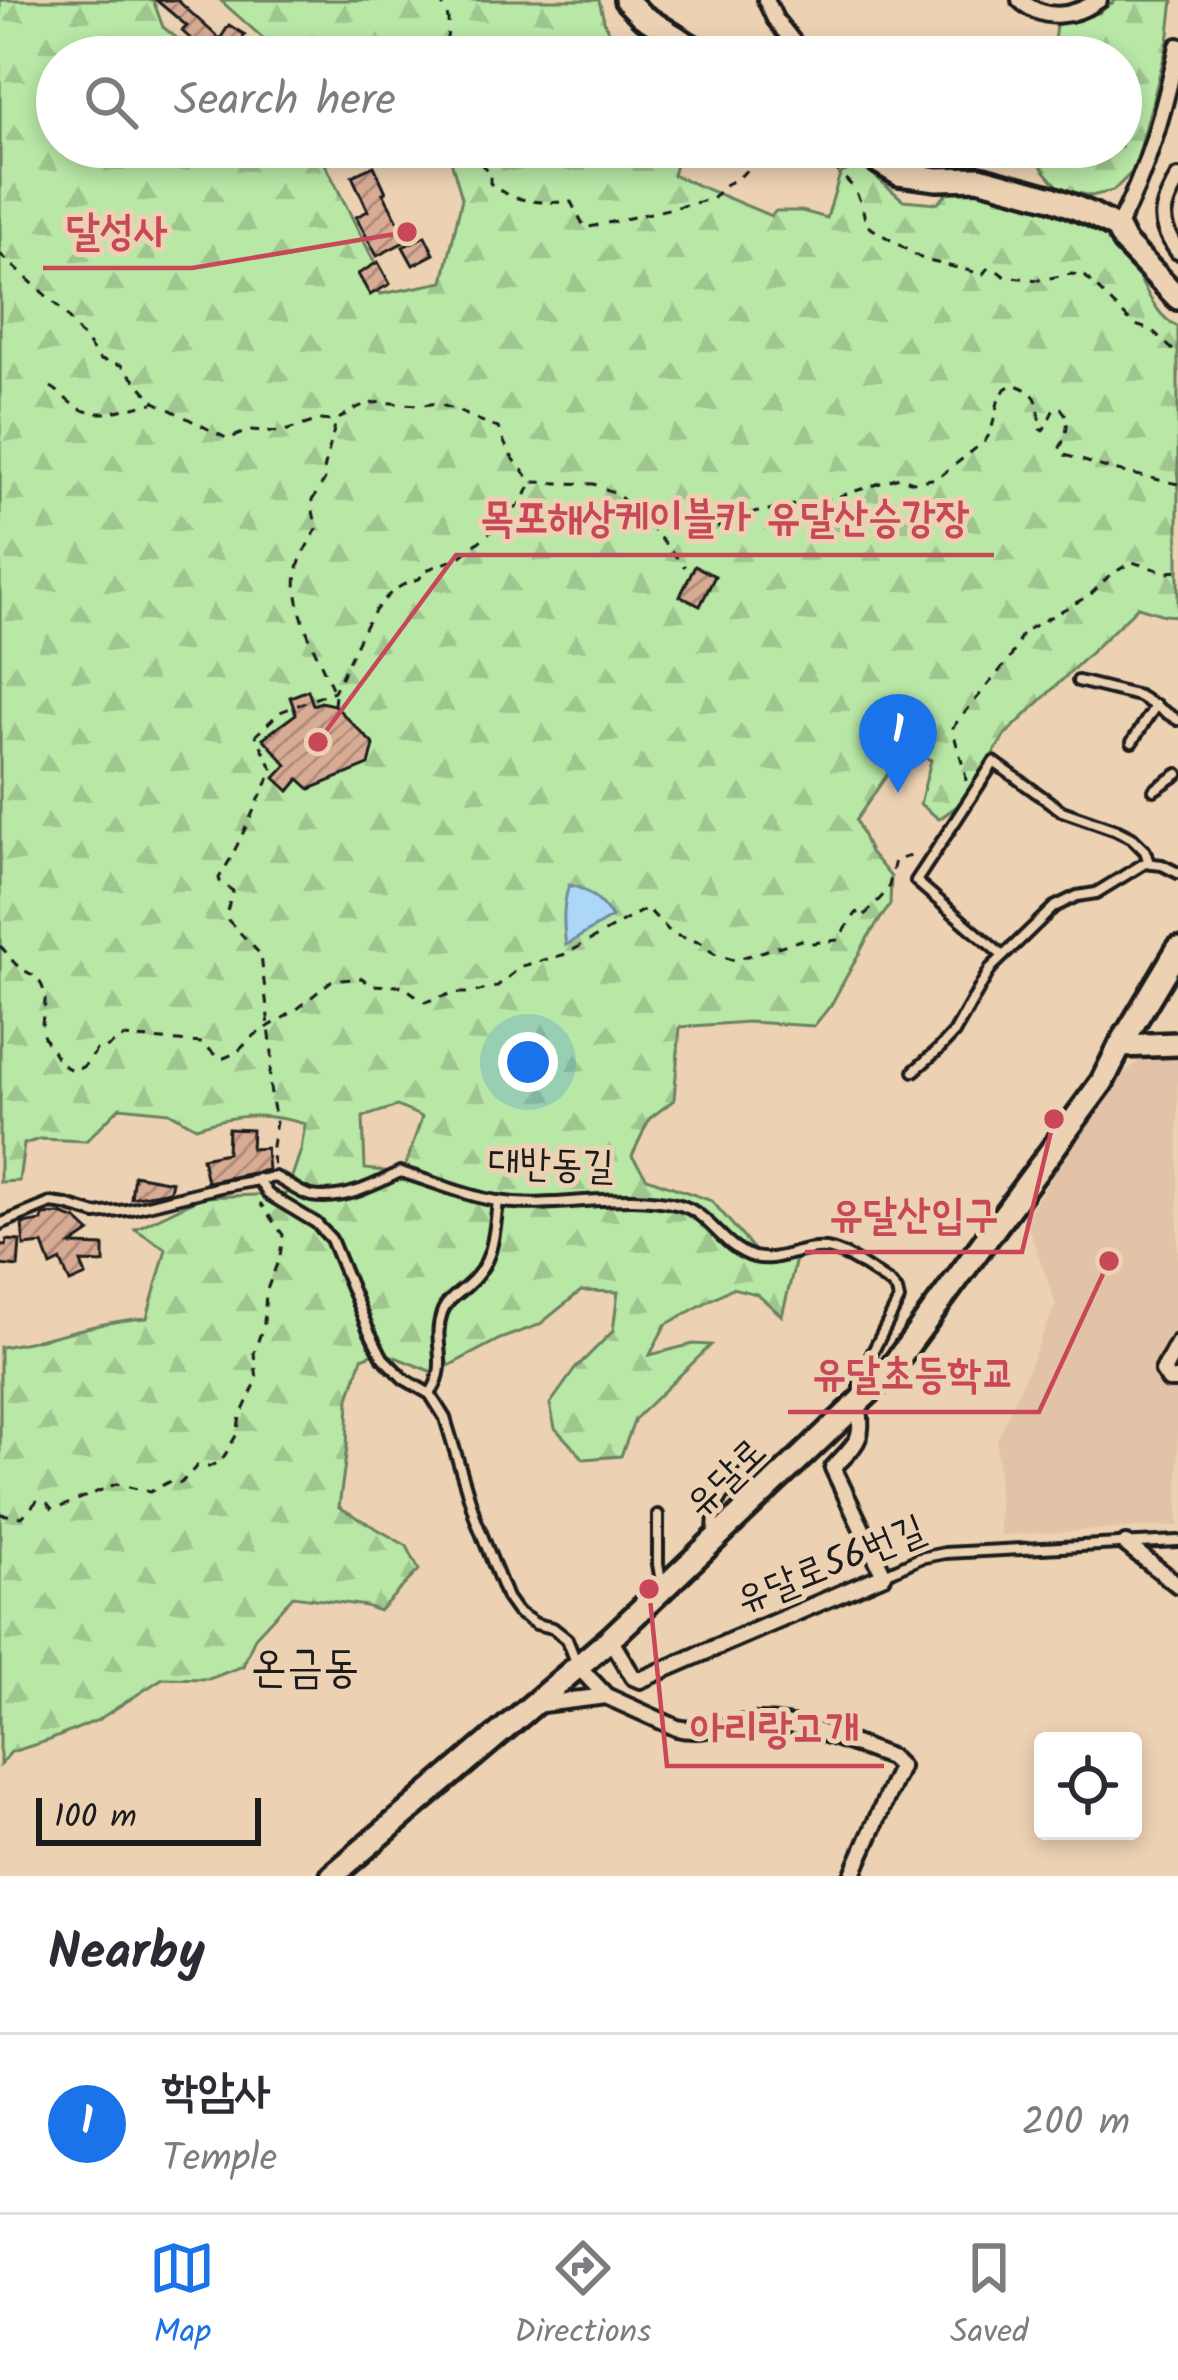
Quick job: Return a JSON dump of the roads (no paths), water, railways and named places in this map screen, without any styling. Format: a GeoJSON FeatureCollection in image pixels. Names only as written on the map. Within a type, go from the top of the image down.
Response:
{"type":"FeatureCollection","features":[{"type":"Feature","properties":{"kind":"street"},"geometry":{"type":"LineString","coordinates":[[626,0],[674,36]]}},
{"type":"Feature","properties":{"kind":"street"},"geometry":{"type":"LineString","coordinates":[[766,0],[789,36]]}},
{"type":"Feature","properties":{"kind":"street"},"geometry":{"type":"LineString","coordinates":[[1030,4],[1064,15],[1100,0]]}},
{"type":"Feature","properties":{"kind":"street"},"geometry":{"type":"LineString","coordinates":[[1117,228],[1158,132],[1178,46]]}},
{"type":"Feature","properties":{"kind":"street"},"geometry":{"type":"LineString","coordinates":[[890,168],[899,174],[979,178],[1091,214],[1117,228],[1124,242],[1178,298]]}},
{"type":"Feature","properties":{"kind":"street"},"geometry":{"type":"LineString","coordinates":[[913,168],[922,176]]}},
{"type":"Feature","properties":{"kind":"street"},"geometry":{"type":"LineString","coordinates":[[1178,178],[1162,219],[1178,250]]}},
{"type":"Feature","properties":{"kind":"street","name":"유달로"},"geometry":{"type":"LineString","coordinates":[[332,1876],[610,1639],[884,1378],[1102,1082],[1178,949]]}},
{"type":"Feature","properties":{"kind":"street"},"geometry":{"type":"LineString","coordinates":[[1120,1046],[1178,1044]]}},
{"type":"Feature","properties":{"kind":"street"},"geometry":{"type":"LineString","coordinates":[[1178,1343],[1162,1371],[1169,1380],[1178,1380]]}},
{"type":"Feature","properties":{"kind":"street"},"geometry":{"type":"LineString","coordinates":[[858,1403],[863,1427],[859,1439],[833,1468],[884,1575]]}},
{"type":"Feature","properties":{"kind":"street"},"geometry":{"type":"LineString","coordinates":[[1126,1544],[1178,1585]]}},
{"type":"Feature","properties":{"kind":"street","name":"유달로56번길"},"geometry":{"type":"LineString","coordinates":[[610,1639],[633,1677],[640,1680],[884,1575]]}},
{"type":"Feature","properties":{"kind":"street"},"geometry":{"type":"LineString","coordinates":[[577,1665],[606,1696],[686,1730],[740,1722],[790,1724],[890,1757],[900,1767],[852,1876]]}},
{"type":"Feature","properties":{"kind":"street"},"geometry":{"type":"LineString","coordinates":[[534,1705],[606,1696]]}},
{"type":"Feature","properties":{"kind":"lane"},"geometry":{"type":"LineString","coordinates":[[1078,681],[1139,696],[1178,720]]}},
{"type":"Feature","properties":{"kind":"lane"},"geometry":{"type":"LineString","coordinates":[[1132,742],[1156,705]]}},
{"type":"Feature","properties":{"kind":"lane"},"geometry":{"type":"LineString","coordinates":[[1003,956],[916,881],[994,762],[1062,811],[1132,838],[1149,863]]}},
{"type":"Feature","properties":{"kind":"lane"},"geometry":{"type":"LineString","coordinates":[[1154,790],[1178,774]]}},
{"type":"Feature","properties":{"kind":"lane"},"geometry":{"type":"LineString","coordinates":[[914,1071],[954,1033],[986,974],[1054,907],[1096,893],[1137,866],[1162,865],[1178,873]]}},
{"type":"Feature","properties":{"kind":"lane","name":"대반동길"},"geometry":{"type":"LineString","coordinates":[[0,1225],[51,1203],[96,1214],[276,1177],[308,1196],[339,1195],[365,1190],[400,1172],[498,1202],[648,1199],[685,1206],[709,1221],[723,1240],[754,1256],[828,1249],[891,1284],[898,1300],[859,1379],[858,1403]]}},
{"type":"Feature","properties":{"kind":"lane"},"geometry":{"type":"LineString","coordinates":[[258,1179],[268,1194],[316,1223],[331,1239],[383,1358],[404,1379],[430,1394],[445,1418],[506,1598],[517,1612],[566,1639],[577,1665]]}},
{"type":"Feature","properties":{"kind":"lane"},"geometry":{"type":"LineString","coordinates":[[430,1394],[440,1376],[442,1310],[485,1268],[493,1248],[498,1202]]}},
{"type":"Feature","properties":{"kind":"lane"},"geometry":{"type":"LineString","coordinates":[[716,1539],[715,1507],[750,1466]]}},
{"type":"Feature","properties":{"kind":"lane"},"geometry":{"type":"LineString","coordinates":[[658,1515],[663,1589]]}},
{"type":"Feature","properties":{"kind":"lane","name":"유달로56번길"},"geometry":{"type":"LineString","coordinates":[[884,1575],[920,1558],[945,1553],[1178,1541]]}},
{"type":"Feature","properties":{"kind":"water"},"geometry":{"type":"Polygon","coordinates":[[[569,885],[594,896],[612,917],[566,945],[564,915],[569,885]]]}},
{"type":"Feature","properties":{"kind":"place","name":"달성사"},"geometry":{"type":"Point","coordinates":[407,232]}},
{"type":"Feature","properties":{"kind":"place","name":"목포해상케이블카 유달산승강장"},"geometry":{"type":"Point","coordinates":[318,742]}},
{"type":"Feature","properties":{"kind":"place","name":"학암사"},"geometry":{"type":"Point","coordinates":[898,793]}},
{"type":"Feature","properties":{"kind":"place","name":"유달산입구"},"geometry":{"type":"Point","coordinates":[1054,1119]}},
{"type":"Feature","properties":{"kind":"place","name":"유달초등학교"},"geometry":{"type":"Point","coordinates":[1109,1261]}},
{"type":"Feature","properties":{"kind":"place","name":"아리랑고개"},"geometry":{"type":"Point","coordinates":[649,1589]}},
{"type":"Feature","properties":{"kind":"district","name":"온금동"},"geometry":{"type":"Point","coordinates":[305,1669]}}]}
